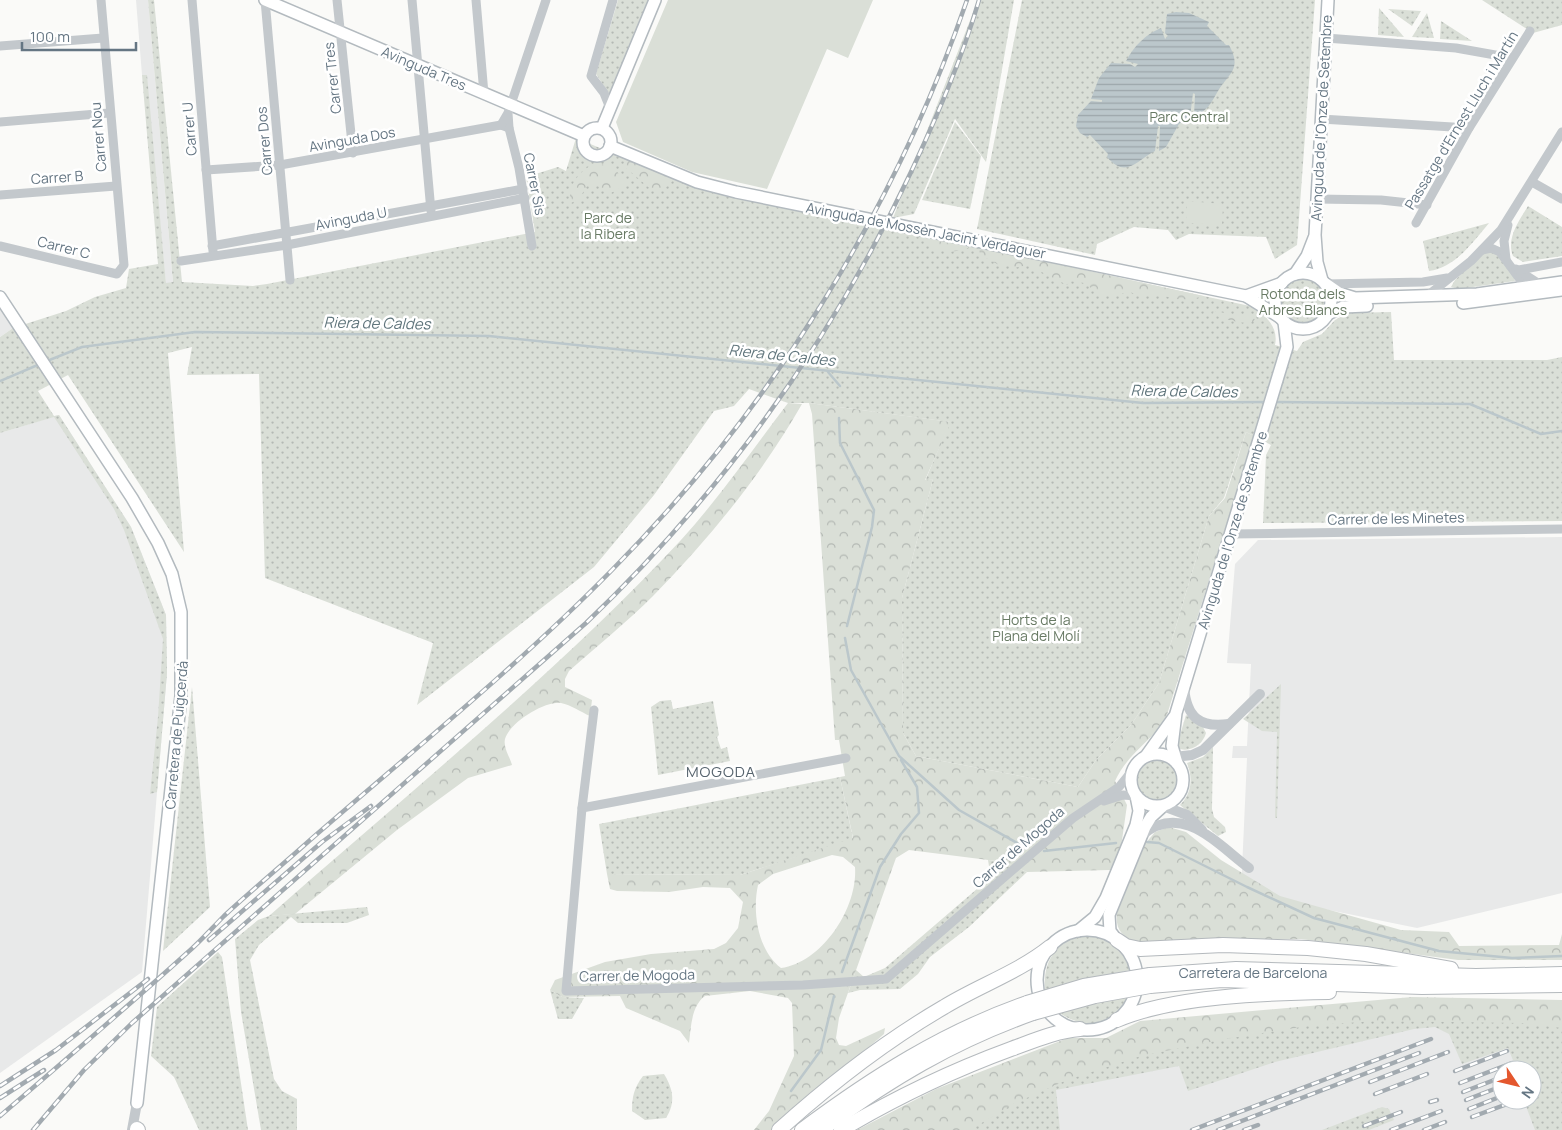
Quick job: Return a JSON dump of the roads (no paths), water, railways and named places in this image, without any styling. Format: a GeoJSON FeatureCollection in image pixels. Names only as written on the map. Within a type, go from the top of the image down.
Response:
{"type":"FeatureCollection","features":[{"type":"Feature","properties":{"kind":"highway"},"geometry":{"type":"LineString","coordinates":[[1117,940],[1126,946],[1140,949],[1253,945],[1337,950],[1426,964],[1476,976]]}},
{"type":"Feature","properties":{"kind":"highway"},"geometry":{"type":"LineString","coordinates":[[779,1130],[832,1084],[896,1037],[961,997],[1037,958],[1050,947]]}},
{"type":"Feature","properties":{"kind":"highway","name":"Carretera de Barcelona"},"geometry":{"type":"LineString","coordinates":[[821,1130],[884,1085],[930,1057],[1030,1008],[1084,986],[1236,969],[1476,976],[1562,974]]}},
{"type":"Feature","properties":{"kind":"highway","name":"Carretera de Barcelona"},"geometry":{"type":"LineString","coordinates":[[1150,980],[1231,980],[1382,986],[1562,985]]}},
{"type":"Feature","properties":{"kind":"highway"},"geometry":{"type":"LineString","coordinates":[[1117,1020],[1140,1011],[1188,1002],[1382,986]]}},
{"type":"Feature","properties":{"kind":"highway"},"geometry":{"type":"LineString","coordinates":[[1512,986],[1534,992],[1562,992]]}},
{"type":"Feature","properties":{"kind":"highway","name":"Carretera de Barcelona"},"geometry":{"type":"LineString","coordinates":[[802,1130],[881,1073],[929,1045],[980,1021],[1030,1008]]}},
{"type":"Feature","properties":{"kind":"highway"},"geometry":{"type":"LineString","coordinates":[[841,1130],[901,1096],[975,1063],[1045,1037],[1080,1030]]}},
{"type":"Feature","properties":{"kind":"main road","name":"Avinguda Tres"},"geometry":{"type":"LineString","coordinates":[[265,0],[484,94],[510,109],[584,136]]}},
{"type":"Feature","properties":{"kind":"main road"},"geometry":{"type":"LineString","coordinates":[[602,128],[656,0]]}},
{"type":"Feature","properties":{"kind":"main road","name":"Avinguda de l'Onze de Setembre"},"geometry":{"type":"LineString","coordinates":[[1324,282],[1317,262],[1314,236],[1328,0]]}},
{"type":"Feature","properties":{"kind":"main road"},"geometry":{"type":"LineString","coordinates":[[591,128],[602,128],[610,136],[610,146],[605,154],[596,156],[587,152],[583,145],[584,136],[591,128]]}},
{"type":"Feature","properties":{"kind":"main road","name":"Avinguda de Mossèn Jacint Verdaguer"},"geometry":{"type":"LineString","coordinates":[[610,146],[697,182],[736,192],[1246,296],[1282,320]]}},
{"type":"Feature","properties":{"kind":"main road","name":"Avinguda de l'Onze de Setembre"},"geometry":{"type":"LineString","coordinates":[[1295,274],[1307,256],[1314,236]]}},
{"type":"Feature","properties":{"kind":"main road"},"geometry":{"type":"LineString","coordinates":[[1246,296],[1282,283],[1295,274],[1307,273],[1339,293],[1354,298],[1429,297],[1562,282]]}},
{"type":"Feature","properties":{"kind":"main road"},"geometry":{"type":"LineString","coordinates":[[1324,282],[1332,299],[1328,314]]}},
{"type":"Feature","properties":{"kind":"main road"},"geometry":{"type":"LineString","coordinates":[[1282,283],[1275,296],[1277,311],[1282,320],[1297,328],[1307,329],[1317,326],[1328,314],[1343,307],[1482,302],[1562,290]]}},
{"type":"Feature","properties":{"kind":"main road","name":"Carretera de Puigcerdà"},"geometry":{"type":"LineString","coordinates":[[0,297],[132,498],[158,543],[172,574],[181,612],[181,696],[137,1103]]}},
{"type":"Feature","properties":{"kind":"main road","name":"Avinguda de l'Onze de Setembre"},"geometry":{"type":"LineString","coordinates":[[1176,760],[1172,742],[1176,713],[1287,347],[1282,320]]}},
{"type":"Feature","properties":{"kind":"main road"},"geometry":{"type":"LineString","coordinates":[[1287,347],[1307,329]]}},
{"type":"Feature","properties":{"kind":"main road","name":"Avinguda de l'Onze de Setembre"},"geometry":{"type":"LineString","coordinates":[[1146,756],[1159,741],[1176,713]]}},
{"type":"Feature","properties":{"kind":"main road"},"geometry":{"type":"LineString","coordinates":[[1161,754],[1176,760],[1181,771],[1182,789],[1177,797],[1151,817],[1141,836],[1109,915],[1110,931],[1130,955],[1138,979],[1135,998],[1125,1013],[1117,1020],[1101,1028],[1080,1030],[1057,1020],[1042,1002],[1038,985],[1038,971],[1043,957],[1050,947],[1063,937],[1078,931],[1096,917],[1106,898],[1136,825],[1139,811],[1131,783],[1132,771],[1136,764],[1146,756],[1161,754]]}},
{"type":"Feature","properties":{"kind":"main road"},"geometry":{"type":"LineString","coordinates":[[1136,796],[1147,805],[1163,806]]}},
{"type":"Feature","properties":{"kind":"main road"},"geometry":{"type":"LineString","coordinates":[[1078,931],[1095,931],[1117,940]]}},
{"type":"Feature","properties":{"kind":"street","name":"Carrer Nou"},"geometry":{"type":"LineString","coordinates":[[101,0],[109,113],[124,265],[120,271]]}},
{"type":"Feature","properties":{"kind":"street","name":"Carrer U"},"geometry":{"type":"LineString","coordinates":[[192,0],[213,256]]}},
{"type":"Feature","properties":{"kind":"street","name":"Carrer Dos"},"geometry":{"type":"LineString","coordinates":[[265,0],[290,280]]}},
{"type":"Feature","properties":{"kind":"street","name":"Carrer Tres"},"geometry":{"type":"LineString","coordinates":[[337,0],[353,153]]}},
{"type":"Feature","properties":{"kind":"street"},"geometry":{"type":"LineString","coordinates":[[412,0],[431,217]]}},
{"type":"Feature","properties":{"kind":"street"},"geometry":{"type":"LineString","coordinates":[[476,0],[484,94]]}},
{"type":"Feature","properties":{"kind":"street"},"geometry":{"type":"LineString","coordinates":[[505,127],[546,0]]}},
{"type":"Feature","properties":{"kind":"street"},"geometry":{"type":"LineString","coordinates":[[610,108],[604,93],[591,76],[613,0]]}},
{"type":"Feature","properties":{"kind":"street","name":"Passatge d'Ernest Lluch i Martín"},"geometry":{"type":"LineString","coordinates":[[1416,223],[1469,128],[1530,31]]}},
{"type":"Feature","properties":{"kind":"street"},"geometry":{"type":"LineString","coordinates":[[0,46],[103,38]]}},
{"type":"Feature","properties":{"kind":"street"},"geometry":{"type":"LineString","coordinates":[[1326,38],[1456,48],[1512,58]]}},
{"type":"Feature","properties":{"kind":"street"},"geometry":{"type":"LineString","coordinates":[[0,122],[109,113]]}},
{"type":"Feature","properties":{"kind":"street"},"geometry":{"type":"LineString","coordinates":[[1321,120],[1469,128]]}},
{"type":"Feature","properties":{"kind":"street","name":"Avinguda Dos"},"geometry":{"type":"LineString","coordinates":[[206,170],[280,166],[505,127]]}},
{"type":"Feature","properties":{"kind":"street","name":"Carrer Sis"},"geometry":{"type":"LineString","coordinates":[[505,127],[523,189],[532,246]]}},
{"type":"Feature","properties":{"kind":"street"},"geometry":{"type":"LineString","coordinates":[[1482,302],[1491,297],[1518,292],[1522,287],[1507,261],[1505,232],[1513,214],[1562,132]]}},
{"type":"Feature","properties":{"kind":"street"},"geometry":{"type":"LineString","coordinates":[[1532,182],[1562,200]]}},
{"type":"Feature","properties":{"kind":"street","name":"Carrer B"},"geometry":{"type":"LineString","coordinates":[[0,195],[116,186]]}},
{"type":"Feature","properties":{"kind":"street","name":"Avinguda U"},"geometry":{"type":"LineString","coordinates":[[212,246],[286,234],[523,189]]}},
{"type":"Feature","properties":{"kind":"street","name":"Avinguda U"},"geometry":{"type":"LineString","coordinates":[[181,261],[287,245],[524,198]]}},
{"type":"Feature","properties":{"kind":"street"},"geometry":{"type":"LineString","coordinates":[[1316,199],[1373,200],[1427,205]]}},
{"type":"Feature","properties":{"kind":"street"},"geometry":{"type":"LineString","coordinates":[[1429,297],[1482,251],[1513,214]]}},
{"type":"Feature","properties":{"kind":"street","name":"Carrer C"},"geometry":{"type":"LineString","coordinates":[[0,246],[117,274],[120,271]]}},
{"type":"Feature","properties":{"kind":"street"},"geometry":{"type":"LineString","coordinates":[[1482,251],[1486,248],[1494,248],[1507,261],[1541,285]]}},
{"type":"Feature","properties":{"kind":"street"},"geometry":{"type":"LineString","coordinates":[[1519,270],[1562,262]]}},
{"type":"Feature","properties":{"kind":"street"},"geometry":{"type":"LineString","coordinates":[[1324,282],[1437,281],[1459,271]]}},
{"type":"Feature","properties":{"kind":"street"},"geometry":{"type":"LineString","coordinates":[[1429,297],[1442,300],[1456,300],[1462,303]]}},
{"type":"Feature","properties":{"kind":"street","name":"Carrer de les Minetes"},"geometry":{"type":"LineString","coordinates":[[1230,534],[1562,529]]}},
{"type":"Feature","properties":{"kind":"street"},"geometry":{"type":"LineString","coordinates":[[1184,686],[1188,707],[1197,719],[1208,725],[1229,724]]}},
{"type":"Feature","properties":{"kind":"street"},"geometry":{"type":"LineString","coordinates":[[1176,760],[1197,753],[1260,694]]}},
{"type":"Feature","properties":{"kind":"street"},"geometry":{"type":"LineString","coordinates":[[594,710],[582,808],[846,758]]}},
{"type":"Feature","properties":{"kind":"street","name":"Carrer de Mogoda"},"geometry":{"type":"LineString","coordinates":[[582,808],[566,991],[803,985],[886,979],[1073,818],[1119,787],[1132,771]]}},
{"type":"Feature","properties":{"kind":"street","name":"Carrer de Mogoda"},"geometry":{"type":"LineString","coordinates":[[1097,803],[1123,796],[1136,796]]}},
{"type":"Feature","properties":{"kind":"street"},"geometry":{"type":"LineString","coordinates":[[1163,806],[1187,815],[1207,836]]}},
{"type":"Feature","properties":{"kind":"street"},"geometry":{"type":"LineString","coordinates":[[1141,836],[1152,826],[1171,821],[1187,824],[1207,836],[1249,868]]}},
{"type":"Feature","properties":{"kind":"street"},"geometry":{"type":"LineString","coordinates":[[136,1130],[137,1103]]}},
{"type":"Feature","properties":{"kind":"waterway","name":"Riera de Caldes"},"geometry":{"type":"LineString","coordinates":[[47,361],[82,347],[195,332],[489,336],[1143,403],[1267,402]]}},
{"type":"Feature","properties":{"kind":"waterway","name":"Riera de Caldes"},"geometry":{"type":"LineString","coordinates":[[0,381],[40,364]]}},
{"type":"Feature","properties":{"kind":"waterway"},"geometry":{"type":"LineString","coordinates":[[828,372],[840,386]]}},
{"type":"Feature","properties":{"kind":"waterway","name":"Riera de Caldes"},"geometry":{"type":"LineString","coordinates":[[1275,402],[1470,404],[1541,434],[1562,431]]}},
{"type":"Feature","properties":{"kind":"waterway"},"geometry":{"type":"LineString","coordinates":[[839,418],[840,443],[874,510],[872,527],[847,626]]}},
{"type":"Feature","properties":{"kind":"waterway"},"geometry":{"type":"LineString","coordinates":[[845,638],[851,670],[899,756],[959,810],[1026,848]]}},
{"type":"Feature","properties":{"kind":"waterway"},"geometry":{"type":"LineString","coordinates":[[842,972],[880,867],[901,834],[919,813],[917,787],[901,760]]}},
{"type":"Feature","properties":{"kind":"waterway"},"geometry":{"type":"LineString","coordinates":[[1147,842],[1159,843],[1314,918],[1439,951],[1512,958],[1562,956]]}},
{"type":"Feature","properties":{"kind":"waterway"},"geometry":{"type":"LineString","coordinates":[[1044,851],[1116,843]]}},
{"type":"Feature","properties":{"kind":"waterway"},"geometry":{"type":"LineString","coordinates":[[791,1091],[821,1050],[834,996]]}},
{"type":"Feature","properties":{"kind":"railway"},"geometry":{"type":"LineString","coordinates":[[0,1116],[164,974],[245,897],[539,641],[612,570],[670,508],[724,443],[775,375],[821,304],[864,231],[903,156],[937,79],[967,0]]}},
{"type":"Feature","properties":{"kind":"railway"},"geometry":{"type":"LineString","coordinates":[[33,1130],[84,1070],[132,1023],[586,623],[683,522],[728,468],[770,412],[846,296],[880,235],[921,151],[957,66],[979,0]]}},
{"type":"Feature","properties":{"kind":"railway"},"geometry":{"type":"LineString","coordinates":[[209,940],[322,842],[371,806]]}},
{"type":"Feature","properties":{"kind":"railway"},"geometry":{"type":"LineString","coordinates":[[0,1086],[56,1050],[148,979]]}},
{"type":"Feature","properties":{"kind":"railway"},"geometry":{"type":"LineString","coordinates":[[1192,1130],[1431,1039]]}},
{"type":"Feature","properties":{"kind":"railway"},"geometry":{"type":"LineString","coordinates":[[1455,1071],[1507,1051]]}},
{"type":"Feature","properties":{"kind":"railway"},"geometry":{"type":"LineString","coordinates":[[1370,1082],[1448,1052]]}},
{"type":"Feature","properties":{"kind":"railway"},"geometry":{"type":"LineString","coordinates":[[1218,1130],[1419,1053]]}},
{"type":"Feature","properties":{"kind":"railway"},"geometry":{"type":"LineString","coordinates":[[0,1098],[44,1070]]}},
{"type":"Feature","properties":{"kind":"railway"},"geometry":{"type":"LineString","coordinates":[[1460,1083],[1492,1071]]}},
{"type":"Feature","properties":{"kind":"railway"},"geometry":{"type":"LineString","coordinates":[[1375,1094],[1427,1074]]}},
{"type":"Feature","properties":{"kind":"railway"},"geometry":{"type":"LineString","coordinates":[[1463,1092],[1492,1081]]}},
{"type":"Feature","properties":{"kind":"railway"},"geometry":{"type":"LineString","coordinates":[[1466,1100],[1492,1090]]}},
{"type":"Feature","properties":{"kind":"railway"},"geometry":{"type":"LineString","coordinates":[[1430,1102],[1437,1100]]}},
{"type":"Feature","properties":{"kind":"railway"},"geometry":{"type":"LineString","coordinates":[[1469,1109],[1492,1100]]}},
{"type":"Feature","properties":{"kind":"railway"},"geometry":{"type":"LineString","coordinates":[[1472,1117],[1492,1110]]}},
{"type":"Feature","properties":{"kind":"railway"},"geometry":{"type":"LineString","coordinates":[[1391,1130],[1441,1111]]}},
{"type":"Feature","properties":{"kind":"railway"},"geometry":{"type":"LineString","coordinates":[[1364,1126],[1401,1112]]}},
{"type":"Feature","properties":{"kind":"railway"},"geometry":{"type":"LineString","coordinates":[[1424,1130],[1445,1122]]}},
{"type":"Feature","properties":{"kind":"railway"},"geometry":{"type":"LineString","coordinates":[[1244,1130],[1258,1125]]}},
{"type":"Feature","properties":{"kind":"district","name":"MOGODA"},"geometry":{"type":"Point","coordinates":[721,771]}},
{"type":"Feature","properties":{"kind":"park label","name":"Parc Central"},"geometry":{"type":"Point","coordinates":[1189,116]}},
{"type":"Feature","properties":{"kind":"park label","name":"Parc de la Ribera"},"geometry":{"type":"Point","coordinates":[608,226]}},
{"type":"Feature","properties":{"kind":"park label","name":"Rotonda dels Arbres Blancs"},"geometry":{"type":"Point","coordinates":[1303,302]}},
{"type":"Feature","properties":{"kind":"park label","name":"Horts de la Plana del Molí"},"geometry":{"type":"Point","coordinates":[1036,628]}}]}
